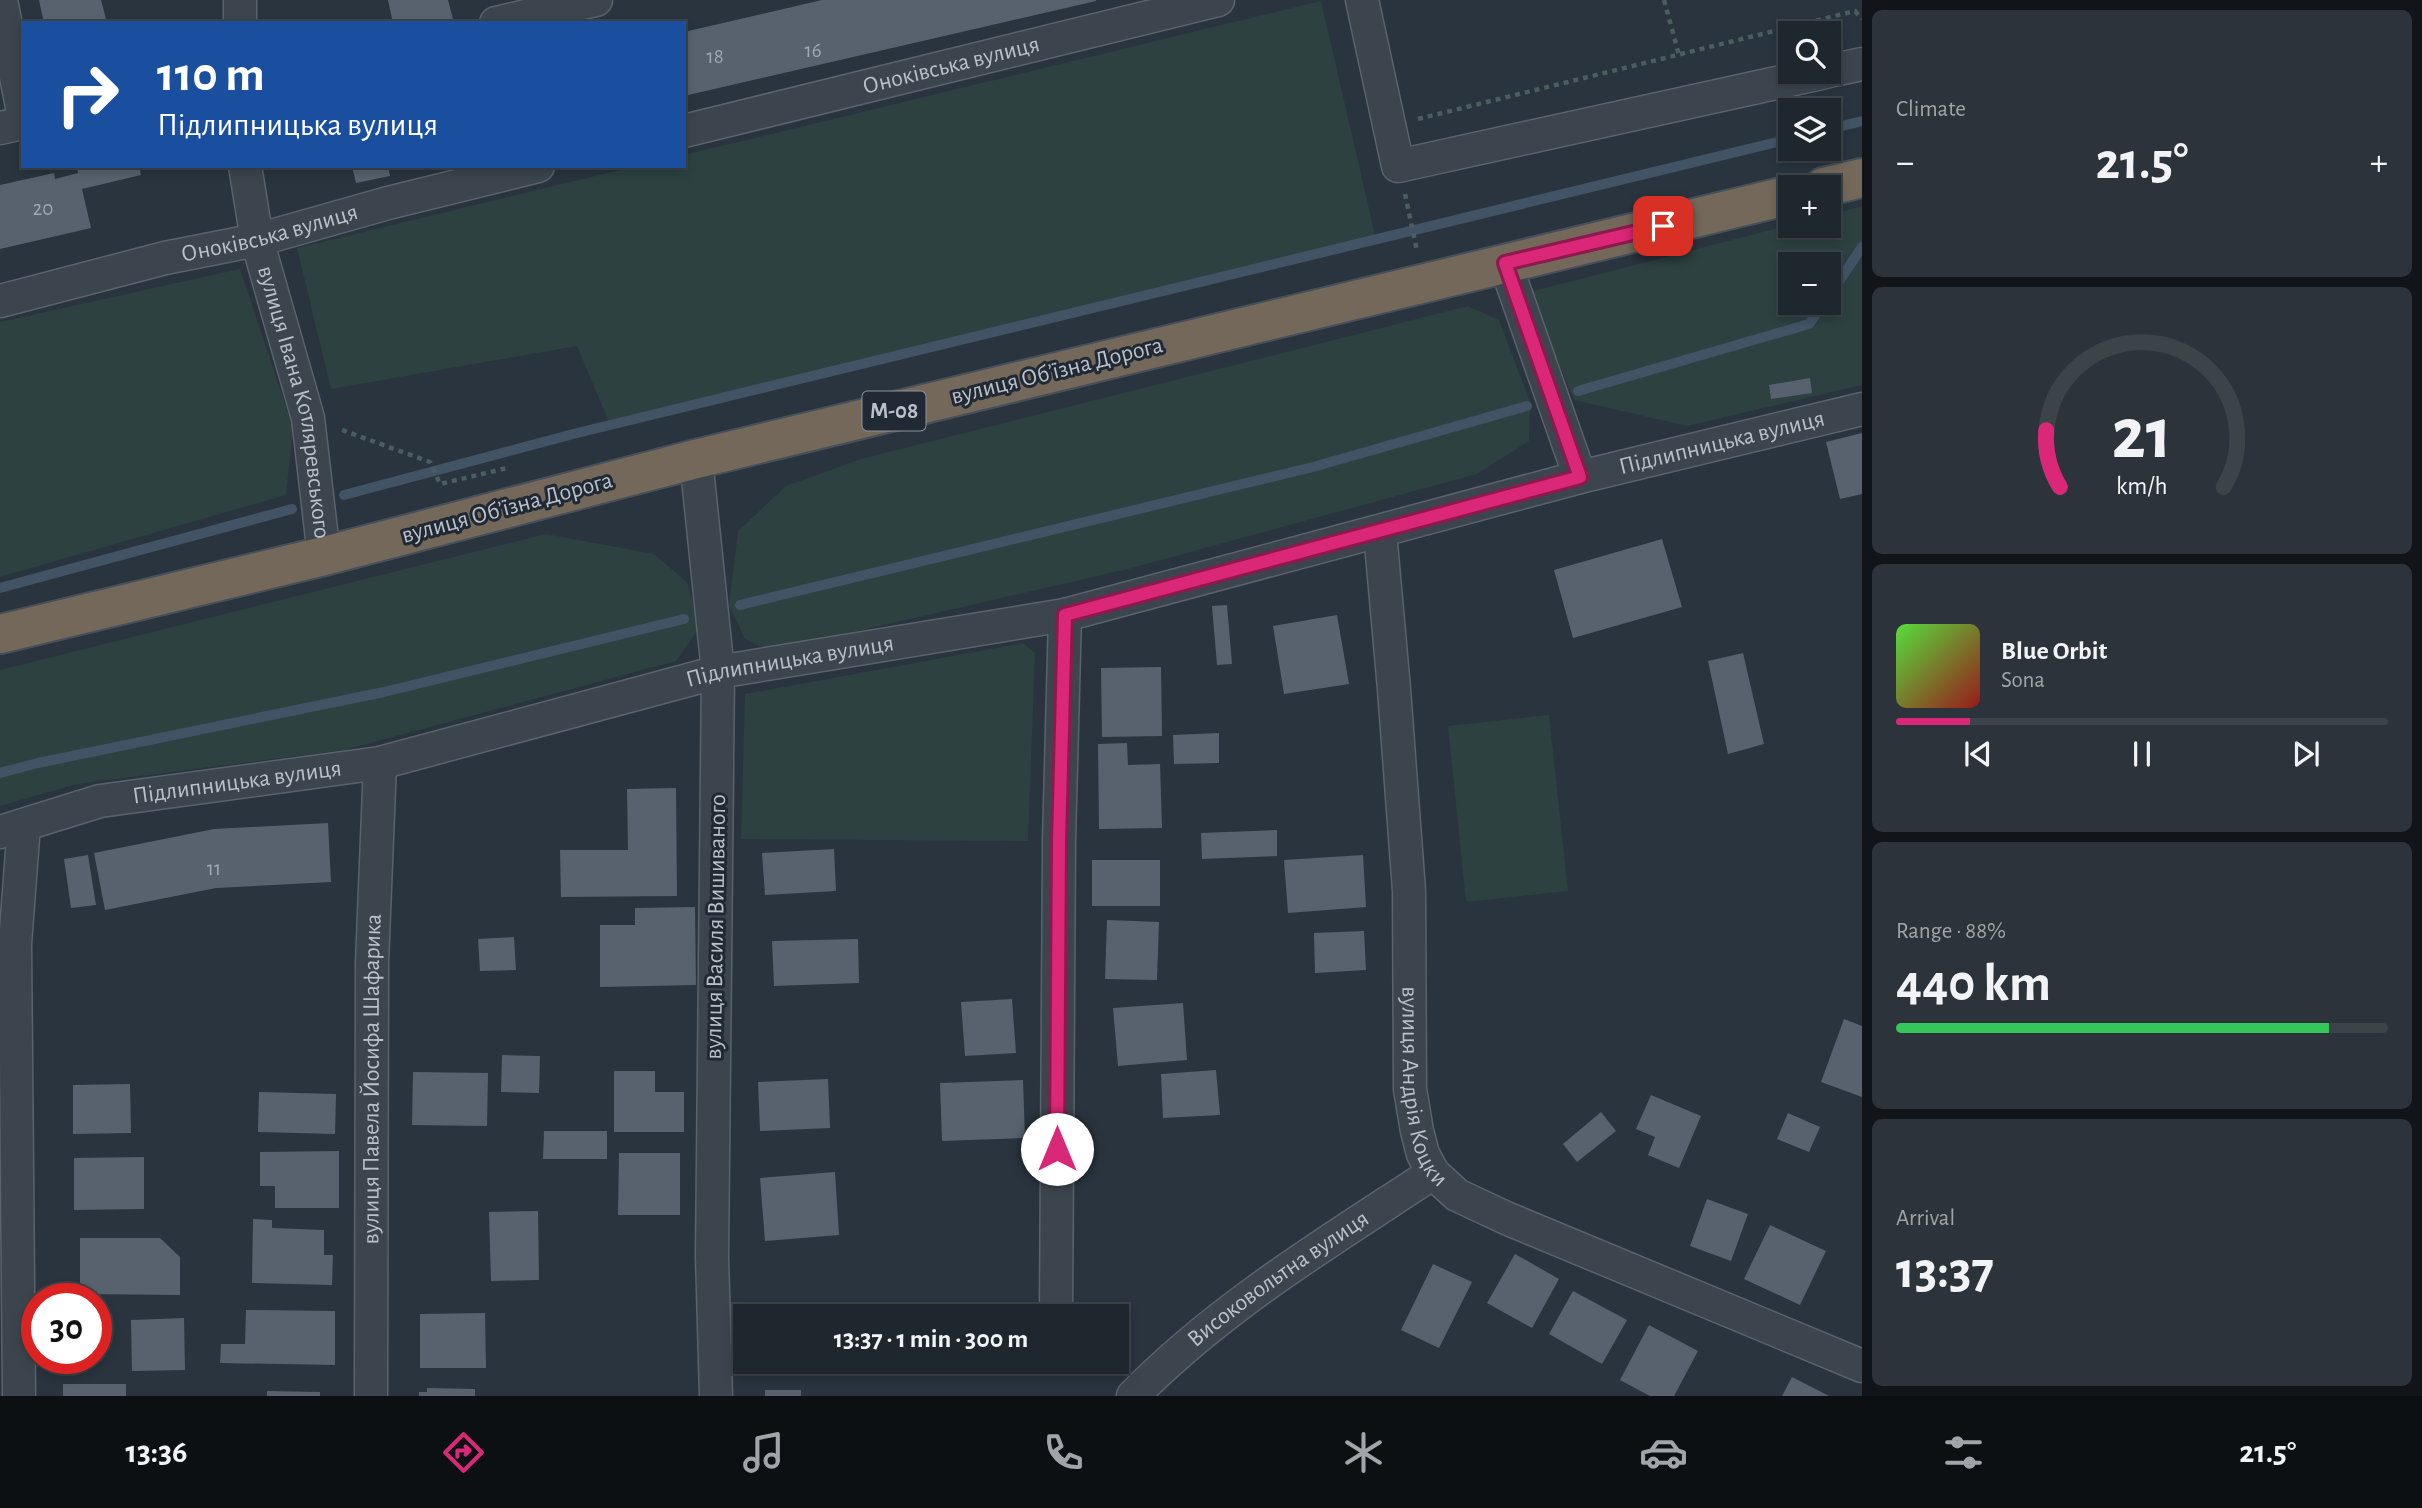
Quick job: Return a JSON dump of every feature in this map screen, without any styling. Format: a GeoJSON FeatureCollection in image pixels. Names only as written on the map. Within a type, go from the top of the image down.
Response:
{"type":"FeatureCollection","features":[{"type":"Feature","properties":{"kind":"highway"},"geometry":{"type":"LineString","coordinates":[[1841,183],[1862,178]]}},
{"type":"Feature","properties":{"kind":"highway","name":"вулиця Обʼїзна Дорога"},"geometry":{"type":"LineString","coordinates":[[0,634],[324,556],[696,459],[1778,198]]}},
{"type":"Feature","properties":{"kind":"street"},"geometry":{"type":"LineString","coordinates":[[1,0],[21,103]]}},
{"type":"Feature","properties":{"kind":"street"},"geometry":{"type":"LineString","coordinates":[[240,0],[240,21]]}},
{"type":"Feature","properties":{"kind":"street"},"geometry":{"type":"LineString","coordinates":[[484,0],[489,21]]}},
{"type":"Feature","properties":{"kind":"street"},"geometry":{"type":"LineString","coordinates":[[505,21],[596,0]]}},
{"type":"Feature","properties":{"kind":"street","name":"Оноківська вулиця"},"geometry":{"type":"LineString","coordinates":[[686,131],[1218,0]]}},
{"type":"Feature","properties":{"kind":"street"},"geometry":{"type":"LineString","coordinates":[[1362,0],[1398,166],[1778,82]]}},
{"type":"Feature","properties":{"kind":"street"},"geometry":{"type":"LineString","coordinates":[[1841,68],[1862,64]]}},
{"type":"Feature","properties":{"kind":"street"},"geometry":{"type":"LineString","coordinates":[[0,128],[21,123]]}},
{"type":"Feature","properties":{"kind":"street","name":"вулиця Івана Котляревського"},"geometry":{"type":"LineString","coordinates":[[245,168],[257,240],[308,418],[324,556]]}},
{"type":"Feature","properties":{"kind":"street","name":"Оноківська вулиця"},"geometry":{"type":"LineString","coordinates":[[0,301],[165,258],[257,240],[388,203],[530,168]]}},
{"type":"Feature","properties":{"kind":"street"},"geometry":{"type":"LineString","coordinates":[[1505,263],[1580,477]]}},
{"type":"Feature","properties":{"kind":"street","name":"Підлипницька вулиця"},"geometry":{"type":"LineString","coordinates":[[12,828],[100,801],[380,763],[718,672],[1065,615],[1580,477],[1862,409]]}},
{"type":"Feature","properties":{"kind":"street","name":"вулиця Василя Вишиваного"},"geometry":{"type":"LineString","coordinates":[[696,459],[718,672],[712,1256],[716,1396]]}},
{"type":"Feature","properties":{"kind":"street","name":"вулиця Андрія Коцки"},"geometry":{"type":"LineString","coordinates":[[1380,532],[1395,689],[1409,891],[1410,1089],[1420,1142],[1433,1173],[1457,1195],[1506,1218],[1862,1366]]}},
{"type":"Feature","properties":{"kind":"street"},"geometry":{"type":"LineString","coordinates":[[1056,1304],[1059,841],[1065,615]]}},
{"type":"Feature","properties":{"kind":"street","name":"вулиця Павела Йосифа Шафарика"},"geometry":{"type":"LineString","coordinates":[[371,1396],[372,963],[380,763]]}},
{"type":"Feature","properties":{"kind":"street"},"geometry":{"type":"LineString","coordinates":[[12,828],[19,1396]]}},
{"type":"Feature","properties":{"kind":"street","name":"Високовольтна вулиця"},"geometry":{"type":"LineString","coordinates":[[1133,1396],[1182,1352],[1283,1273],[1433,1173]]}},
{"type":"Feature","properties":{"kind":"path"},"geometry":{"type":"LineString","coordinates":[[1664,0],[1679,55]]}},
{"type":"Feature","properties":{"kind":"path"},"geometry":{"type":"LineString","coordinates":[[1390,126],[1856,11],[1862,19]]}},
{"type":"Feature","properties":{"kind":"path"},"geometry":{"type":"LineString","coordinates":[[1410,217],[1416,243]]}},
{"type":"Feature","properties":{"kind":"path"},"geometry":{"type":"LineString","coordinates":[[308,418],[429,462],[440,484]]}},
{"type":"Feature","properties":{"kind":"green space"},"geometry":{"type":"Polygon","coordinates":[[[1321,1],[1376,239],[609,422],[577,346],[331,389],[297,248],[628,168],[686,168],[686,155],[1321,1]]]}},
{"type":"Feature","properties":{"kind":"green space"},"geometry":{"type":"Polygon","coordinates":[[[1862,206],[1862,385],[1687,426],[1574,400],[1530,292],[1778,228],[1778,238],[1841,238],[1841,212],[1862,206]]]}},
{"type":"Feature","properties":{"kind":"green space"},"geometry":{"type":"Polygon","coordinates":[[[240,269],[293,428],[286,495],[0,577],[0,322],[240,269]]]}},
{"type":"Feature","properties":{"kind":"green space"},"geometry":{"type":"Polygon","coordinates":[[[1468,306],[1499,320],[1530,402],[1529,441],[1477,474],[1128,569],[770,651],[745,639],[729,606],[738,531],[786,486],[861,459],[1468,306]]]}},
{"type":"Feature","properties":{"kind":"green space"},"geometry":{"type":"Polygon","coordinates":[[[546,534],[654,554],[687,582],[700,627],[676,661],[344,750],[77,784],[0,806],[0,670],[546,534]]]}},
{"type":"Feature","properties":{"kind":"green space"},"geometry":{"type":"Polygon","coordinates":[[[1023,643],[1035,653],[1028,841],[741,839],[745,694],[1023,643]]]}},
{"type":"Feature","properties":{"kind":"green space"},"geometry":{"type":"Polygon","coordinates":[[[1549,715],[1568,891],[1466,902],[1448,726],[1549,715]]]}},
{"type":"Feature","properties":{"kind":"building"},"geometry":{"type":"Polygon","coordinates":[[[39,0],[101,0],[106,21],[44,21],[39,0]]]}},
{"type":"Feature","properties":{"kind":"building"},"geometry":{"type":"Polygon","coordinates":[[[388,0],[448,0],[453,21],[393,21],[388,0]]]}},
{"type":"Feature","properties":{"kind":"building"},"geometry":{"type":"Polygon","coordinates":[[[822,0],[1096,0],[686,96],[686,32],[822,0]]]}},
{"type":"Feature","properties":{"kind":"building"},"geometry":{"type":"Polygon","coordinates":[[[77,168],[139,168],[141,175],[82,189],[91,228],[0,249],[0,185],[54,173],[55,179],[78,173],[77,168]]]}},
{"type":"Feature","properties":{"kind":"building"},"geometry":{"type":"Polygon","coordinates":[[[352,168],[388,168],[390,176],[356,183],[352,168]]]}},
{"type":"Feature","properties":{"kind":"building"},"geometry":{"type":"Polygon","coordinates":[[[1810,378],[1812,393],[1771,399],[1769,385],[1810,378]]]}},
{"type":"Feature","properties":{"kind":"building"},"geometry":{"type":"Polygon","coordinates":[[[1862,433],[1862,494],[1840,499],[1826,442],[1862,433]]]}},
{"type":"Feature","properties":{"kind":"building"},"geometry":{"type":"Polygon","coordinates":[[[1662,539],[1682,607],[1573,638],[1554,570],[1662,539]]]}},
{"type":"Feature","properties":{"kind":"building"},"geometry":{"type":"Polygon","coordinates":[[[1227,605],[1232,664],[1217,665],[1212,606],[1227,605]]]}},
{"type":"Feature","properties":{"kind":"building"},"geometry":{"type":"Polygon","coordinates":[[[1337,615],[1349,684],[1284,694],[1273,626],[1337,615]]]}},
{"type":"Feature","properties":{"kind":"building"},"geometry":{"type":"Polygon","coordinates":[[[1743,653],[1764,744],[1728,754],[1708,661],[1743,653]]]}},
{"type":"Feature","properties":{"kind":"building"},"geometry":{"type":"Polygon","coordinates":[[[1161,667],[1162,736],[1102,737],[1101,668],[1161,667]]]}},
{"type":"Feature","properties":{"kind":"building"},"geometry":{"type":"Polygon","coordinates":[[[1219,733],[1219,763],[1174,764],[1173,735],[1219,733]]]}},
{"type":"Feature","properties":{"kind":"building"},"geometry":{"type":"Polygon","coordinates":[[[1127,743],[1128,765],[1160,764],[1162,828],[1099,829],[1098,744],[1127,743]]]}},
{"type":"Feature","properties":{"kind":"building"},"geometry":{"type":"Polygon","coordinates":[[[676,788],[677,896],[561,897],[560,850],[628,850],[627,789],[676,788]]]}},
{"type":"Feature","properties":{"kind":"building"},"geometry":{"type":"Polygon","coordinates":[[[328,823],[331,882],[216,888],[105,910],[94,853],[214,829],[328,823]]]}},
{"type":"Feature","properties":{"kind":"building"},"geometry":{"type":"Polygon","coordinates":[[[1277,830],[1277,856],[1202,859],[1201,833],[1277,830]]]}},
{"type":"Feature","properties":{"kind":"building"},"geometry":{"type":"Polygon","coordinates":[[[834,849],[836,891],[765,895],[762,853],[834,849]]]}},
{"type":"Feature","properties":{"kind":"building"},"geometry":{"type":"Polygon","coordinates":[[[88,855],[96,905],[71,908],[64,859],[88,855]]]}},
{"type":"Feature","properties":{"kind":"building"},"geometry":{"type":"Polygon","coordinates":[[[1363,855],[1366,907],[1288,913],[1284,860],[1363,855]]]}},
{"type":"Feature","properties":{"kind":"building"},"geometry":{"type":"Polygon","coordinates":[[[1092,860],[1160,860],[1160,906],[1092,906],[1092,860]]]}},
{"type":"Feature","properties":{"kind":"building"},"geometry":{"type":"Polygon","coordinates":[[[695,907],[696,985],[600,987],[600,925],[635,925],[635,908],[695,907]]]}},
{"type":"Feature","properties":{"kind":"building"},"geometry":{"type":"Polygon","coordinates":[[[1107,920],[1159,922],[1157,980],[1105,979],[1107,920]]]}},
{"type":"Feature","properties":{"kind":"building"},"geometry":{"type":"Polygon","coordinates":[[[1364,931],[1366,970],[1315,973],[1314,933],[1364,931]]]}},
{"type":"Feature","properties":{"kind":"building"},"geometry":{"type":"Polygon","coordinates":[[[514,937],[516,970],[480,971],[478,939],[514,937]]]}},
{"type":"Feature","properties":{"kind":"building"},"geometry":{"type":"Polygon","coordinates":[[[858,939],[859,983],[774,986],[772,941],[858,939]]]}},
{"type":"Feature","properties":{"kind":"building"},"geometry":{"type":"Polygon","coordinates":[[[1012,999],[1016,1053],[965,1056],[961,1002],[1012,999]]]}},
{"type":"Feature","properties":{"kind":"building"},"geometry":{"type":"Polygon","coordinates":[[[1183,1003],[1187,1060],[1118,1066],[1113,1008],[1183,1003]]]}},
{"type":"Feature","properties":{"kind":"building"},"geometry":{"type":"Polygon","coordinates":[[[1844,1019],[1862,1026],[1862,1097],[1821,1082],[1844,1019]]]}},
{"type":"Feature","properties":{"kind":"building"},"geometry":{"type":"Polygon","coordinates":[[[502,1055],[540,1056],[539,1093],[501,1092],[502,1055]]]}},
{"type":"Feature","properties":{"kind":"building"},"geometry":{"type":"Polygon","coordinates":[[[1216,1070],[1220,1115],[1163,1118],[1161,1074],[1216,1070]]]}},
{"type":"Feature","properties":{"kind":"building"},"geometry":{"type":"Polygon","coordinates":[[[614,1071],[655,1071],[655,1092],[684,1092],[684,1132],[614,1132],[614,1071]]]}},
{"type":"Feature","properties":{"kind":"building"},"geometry":{"type":"Polygon","coordinates":[[[413,1072],[488,1073],[487,1126],[412,1125],[413,1072]]]}},
{"type":"Feature","properties":{"kind":"building"},"geometry":{"type":"Polygon","coordinates":[[[828,1079],[830,1128],[760,1131],[758,1082],[828,1079]]]}},
{"type":"Feature","properties":{"kind":"building"},"geometry":{"type":"Polygon","coordinates":[[[1023,1080],[1025,1138],[942,1141],[940,1083],[1023,1080]]]}},
{"type":"Feature","properties":{"kind":"building"},"geometry":{"type":"Polygon","coordinates":[[[130,1084],[131,1133],[73,1134],[73,1085],[130,1084]]]}},
{"type":"Feature","properties":{"kind":"building"},"geometry":{"type":"Polygon","coordinates":[[[259,1092],[336,1094],[335,1134],[258,1132],[259,1092]]]}},
{"type":"Feature","properties":{"kind":"building"},"geometry":{"type":"Polygon","coordinates":[[[1651,1095],[1701,1116],[1679,1168],[1648,1155],[1655,1137],[1636,1129],[1651,1095]]]}},
{"type":"Feature","properties":{"kind":"building"},"geometry":{"type":"Polygon","coordinates":[[[1601,1112],[1616,1131],[1577,1162],[1563,1144],[1601,1112]]]}},
{"type":"Feature","properties":{"kind":"building"},"geometry":{"type":"Polygon","coordinates":[[[1788,1113],[1820,1127],[1809,1152],[1777,1139],[1788,1113]]]}},
{"type":"Feature","properties":{"kind":"building"},"geometry":{"type":"Polygon","coordinates":[[[544,1131],[607,1131],[607,1159],[543,1159],[544,1131]]]}},
{"type":"Feature","properties":{"kind":"building"},"geometry":{"type":"Polygon","coordinates":[[[339,1151],[339,1208],[275,1208],[275,1186],[260,1186],[260,1152],[339,1151]]]}},
{"type":"Feature","properties":{"kind":"building"},"geometry":{"type":"Polygon","coordinates":[[[619,1153],[680,1153],[680,1215],[618,1215],[619,1153]]]}},
{"type":"Feature","properties":{"kind":"building"},"geometry":{"type":"Polygon","coordinates":[[[144,1157],[144,1209],[74,1210],[74,1158],[144,1157]]]}},
{"type":"Feature","properties":{"kind":"building"},"geometry":{"type":"Polygon","coordinates":[[[835,1172],[839,1235],[765,1241],[760,1178],[835,1172]]]}},
{"type":"Feature","properties":{"kind":"building"},"geometry":{"type":"Polygon","coordinates":[[[1707,1199],[1748,1214],[1731,1261],[1690,1246],[1707,1199]]]}},
{"type":"Feature","properties":{"kind":"building"},"geometry":{"type":"Polygon","coordinates":[[[538,1211],[539,1280],[491,1281],[489,1212],[538,1211]]]}},
{"type":"Feature","properties":{"kind":"building"},"geometry":{"type":"Polygon","coordinates":[[[253,1219],[272,1220],[272,1228],[324,1230],[324,1255],[333,1255],[332,1285],[252,1283],[253,1219]]]}},
{"type":"Feature","properties":{"kind":"building"},"geometry":{"type":"Polygon","coordinates":[[[1770,1225],[1826,1251],[1800,1305],[1744,1279],[1770,1225]]]}},
{"type":"Feature","properties":{"kind":"building"},"geometry":{"type":"Polygon","coordinates":[[[80,1238],[160,1238],[180,1257],[180,1295],[112,1294],[112,1283],[80,1283],[80,1238]]]}},
{"type":"Feature","properties":{"kind":"building"},"geometry":{"type":"Polygon","coordinates":[[[1515,1254],[1559,1279],[1532,1328],[1487,1303],[1515,1254]]]}},
{"type":"Feature","properties":{"kind":"building"},"geometry":{"type":"Polygon","coordinates":[[[1433,1264],[1472,1282],[1439,1348],[1401,1330],[1433,1264]]]}},
{"type":"Feature","properties":{"kind":"building"},"geometry":{"type":"Polygon","coordinates":[[[1573,1291],[1627,1320],[1602,1364],[1549,1334],[1573,1291]]]}},
{"type":"Feature","properties":{"kind":"building"},"geometry":{"type":"Polygon","coordinates":[[[246,1310],[335,1311],[335,1365],[220,1363],[221,1344],[245,1344],[246,1310]]]}},
{"type":"Feature","properties":{"kind":"building"},"geometry":{"type":"Polygon","coordinates":[[[485,1313],[486,1368],[420,1368],[420,1314],[485,1313]]]}},
{"type":"Feature","properties":{"kind":"building"},"geometry":{"type":"Polygon","coordinates":[[[184,1318],[185,1370],[132,1371],[131,1320],[184,1318]]]}},
{"type":"Feature","properties":{"kind":"building"},"geometry":{"type":"Polygon","coordinates":[[[1649,1325],[1698,1351],[1674,1396],[1650,1396],[1620,1380],[1649,1325]]]}},
{"type":"Feature","properties":{"kind":"building"},"geometry":{"type":"Polygon","coordinates":[[[1792,1377],[1829,1396],[1782,1396],[1792,1377]]]}},
{"type":"Feature","properties":{"kind":"building"},"geometry":{"type":"Polygon","coordinates":[[[63,1384],[126,1384],[126,1396],[63,1396],[63,1384]]]}},
{"type":"Feature","properties":{"kind":"building"},"geometry":{"type":"Polygon","coordinates":[[[427,1388],[475,1389],[475,1396],[419,1396],[419,1392],[427,1392],[427,1388]]]}},
{"type":"Feature","properties":{"kind":"building"},"geometry":{"type":"Polygon","coordinates":[[[765,1390],[801,1390],[801,1396],[765,1396],[765,1390]]]}},
{"type":"Feature","properties":{"kind":"building"},"geometry":{"type":"Polygon","coordinates":[[[267,1391],[320,1392],[320,1396],[267,1396],[267,1391]]]}},
{"type":"Feature","properties":{"kind":"waterway"},"geometry":{"type":"LineString","coordinates":[[1841,126],[1862,121]]}},
{"type":"Feature","properties":{"kind":"waterway"},"geometry":{"type":"LineString","coordinates":[[344,495],[577,433],[1778,142]]}},
{"type":"Feature","properties":{"kind":"waterway"},"geometry":{"type":"LineString","coordinates":[[1841,278],[1862,247]]}},
{"type":"Feature","properties":{"kind":"waterway"},"geometry":{"type":"LineString","coordinates":[[1578,391],[1809,324],[1815,315]]}},
{"type":"Feature","properties":{"kind":"waterway"},"geometry":{"type":"LineString","coordinates":[[740,605],[1313,467],[1527,406]]}},
{"type":"Feature","properties":{"kind":"waterway"},"geometry":{"type":"LineString","coordinates":[[0,588],[292,509]]}},
{"type":"Feature","properties":{"kind":"waterway"},"geometry":{"type":"LineString","coordinates":[[0,773],[384,692],[684,619]]}},
{"type":"Feature","properties":{"kind":"route"},"geometry":{"type":"LineString","coordinates":[[1057,1149],[1059,841],[1065,615],[1580,477],[1505,263],[1663,226]]}}]}
